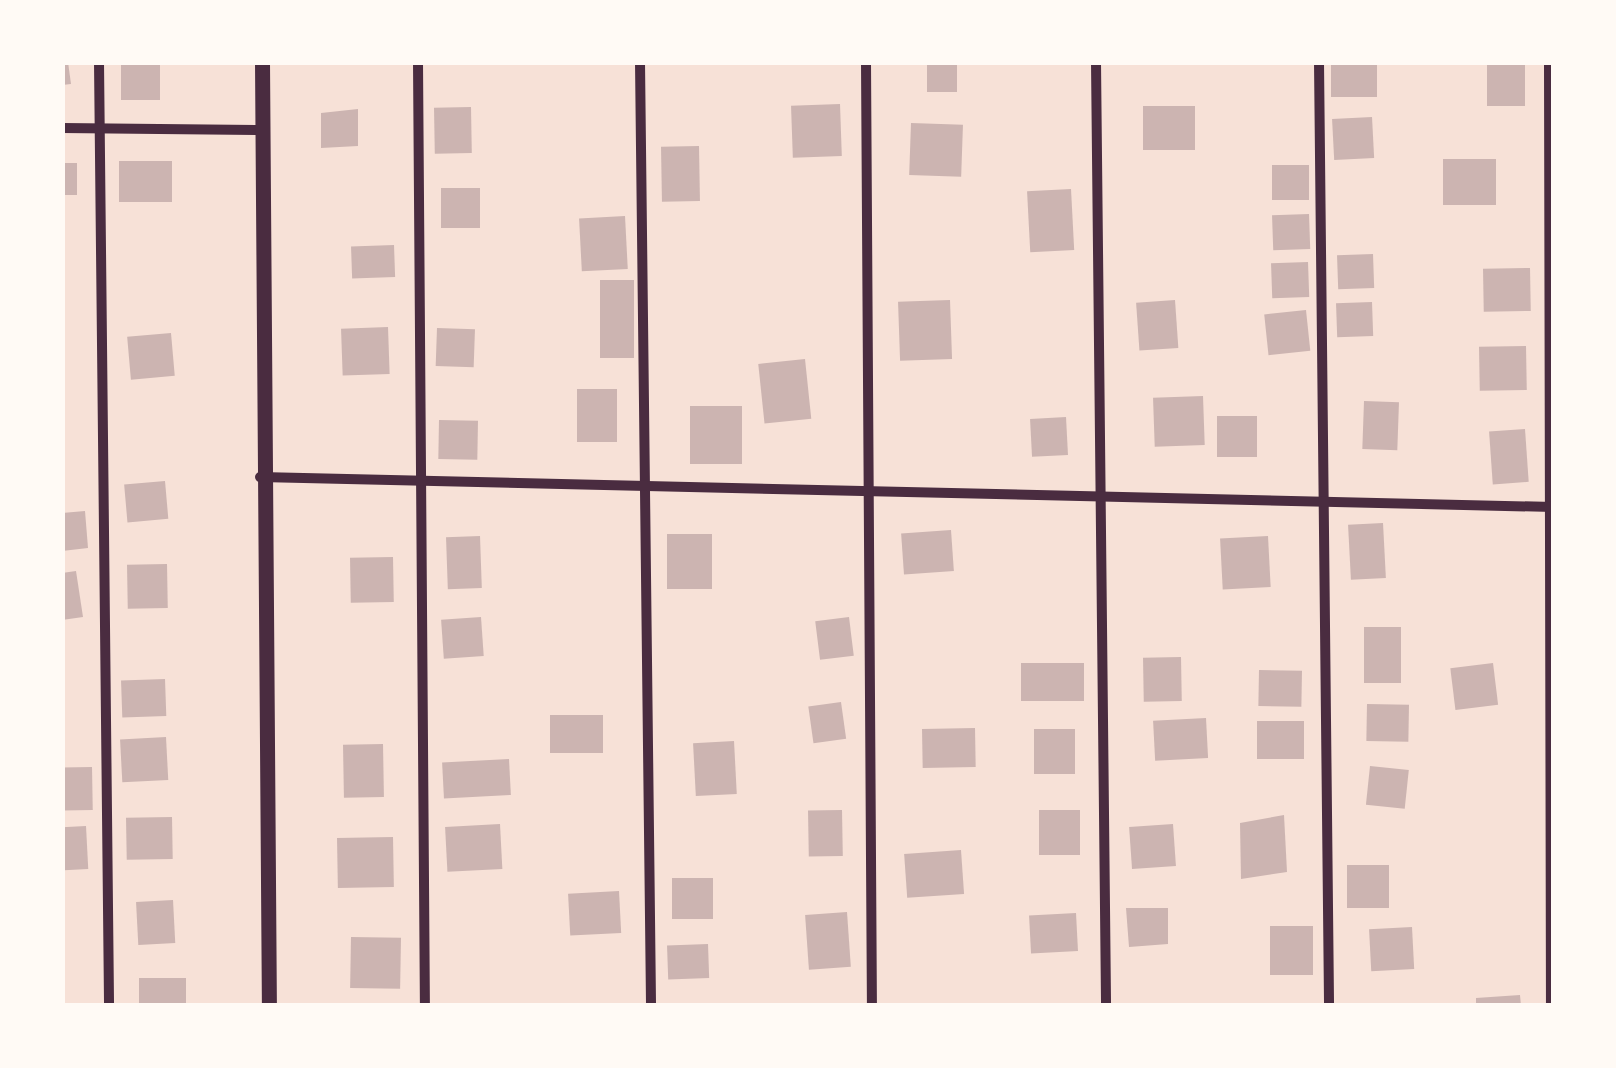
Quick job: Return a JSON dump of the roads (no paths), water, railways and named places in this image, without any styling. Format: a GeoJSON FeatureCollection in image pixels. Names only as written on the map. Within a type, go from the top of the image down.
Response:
{"type":"FeatureCollection","features":[{"type":"Feature","properties":{"kind":"street"},"geometry":{"type":"LineString","coordinates":[[100,62],[109,1006]]}},
{"type":"Feature","properties":{"kind":"street"},"geometry":{"type":"LineString","coordinates":[[262,62],[260,477],[269,1006]]}},
{"type":"Feature","properties":{"kind":"street"},"geometry":{"type":"LineString","coordinates":[[418,62],[425,1006]]}},
{"type":"Feature","properties":{"kind":"street"},"geometry":{"type":"LineString","coordinates":[[640,62],[651,1006]]}},
{"type":"Feature","properties":{"kind":"street"},"geometry":{"type":"LineString","coordinates":[[866,62],[872,1006]]}},
{"type":"Feature","properties":{"kind":"street"},"geometry":{"type":"LineString","coordinates":[[1096,62],[1106,1006]]}},
{"type":"Feature","properties":{"kind":"street"},"geometry":{"type":"LineString","coordinates":[[1319,62],[1329,1006]]}},
{"type":"Feature","properties":{"kind":"street"},"geometry":{"type":"LineString","coordinates":[[1550,62],[1551,1006]]}},
{"type":"Feature","properties":{"kind":"street"},"geometry":{"type":"LineString","coordinates":[[62,128],[262,130]]}},
{"type":"Feature","properties":{"kind":"street"},"geometry":{"type":"LineString","coordinates":[[260,477],[1325,507],[1551,507]]}}]}
